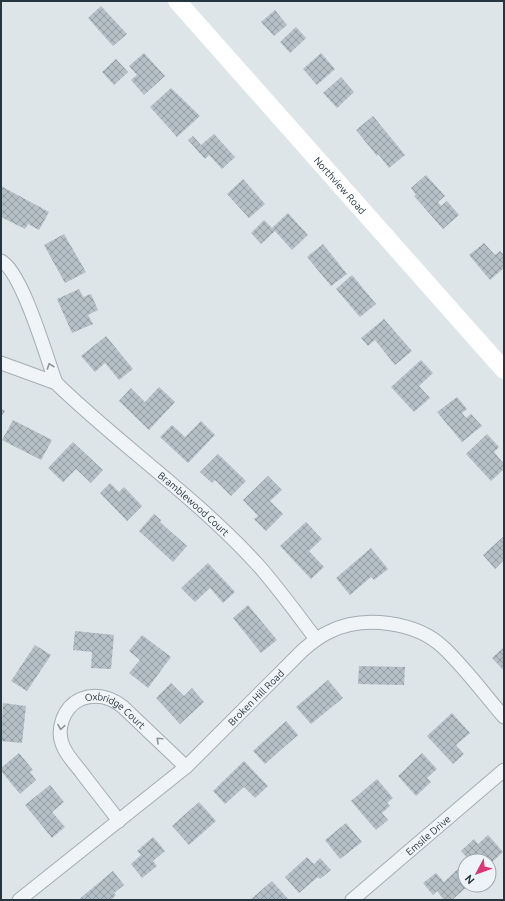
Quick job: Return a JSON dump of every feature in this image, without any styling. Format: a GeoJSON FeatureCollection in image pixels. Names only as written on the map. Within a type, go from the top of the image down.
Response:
{"type":"FeatureCollection","features":[{"type":"Feature","properties":{"kind":"street","name":"Northview Road"},"geometry":{"type":"LineString","coordinates":[[177,1],[504,370]]}},
{"type":"Feature","properties":{"kind":"street","name":"Bramblewood Court"},"geometry":{"type":"LineString","coordinates":[[1,261],[14,274],[37,329],[56,383]]}},
{"type":"Feature","properties":{"kind":"street","name":"Bramblewood Court"},"geometry":{"type":"LineString","coordinates":[[1,363],[56,383],[82,409],[223,531],[257,565],[280,591],[316,639]]}},
{"type":"Feature","properties":{"kind":"street","name":"Broken Hill Road"},"geometry":{"type":"LineString","coordinates":[[19,900],[186,767],[316,639],[329,631],[344,626],[362,623],[380,623],[410,628],[427,636],[444,647],[504,717]]}},
{"type":"Feature","properties":{"kind":"street","name":"Oxbridge Court"},"geometry":{"type":"LineString","coordinates":[[119,821],[68,754],[61,741],[61,724],[65,715],[78,701],[96,696],[112,699],[124,707],[186,767]]}},
{"type":"Feature","properties":{"kind":"street","name":"Emsile Drive"},"geometry":{"type":"LineString","coordinates":[[352,900],[504,770]]}},
{"type":"Feature","properties":{"kind":"building"},"geometry":{"type":"Polygon","coordinates":[[[101,6],[127,34],[113,46],[88,18],[101,6]]]}},
{"type":"Feature","properties":{"kind":"building"},"geometry":{"type":"Polygon","coordinates":[[[275,10],[287,25],[274,36],[261,22],[275,10]]]}},
{"type":"Feature","properties":{"kind":"building"},"geometry":{"type":"Polygon","coordinates":[[[296,27],[306,38],[290,53],[280,42],[296,27]]]}},
{"type":"Feature","properties":{"kind":"building"},"geometry":{"type":"Polygon","coordinates":[[[144,53],[165,76],[144,95],[131,80],[137,75],[129,66],[144,53]]]}},
{"type":"Feature","properties":{"kind":"building"},"geometry":{"type":"Polygon","coordinates":[[[321,53],[335,69],[317,85],[303,69],[321,53]]]}},
{"type":"Feature","properties":{"kind":"building"},"geometry":{"type":"Polygon","coordinates":[[[116,59],[128,72],[114,85],[102,72],[116,59]]]}},
{"type":"Feature","properties":{"kind":"building"},"geometry":{"type":"Polygon","coordinates":[[[341,77],[354,92],[337,108],[323,93],[341,77]]]}},
{"type":"Feature","properties":{"kind":"building"},"geometry":{"type":"Polygon","coordinates":[[[171,88],[200,116],[177,137],[150,107],[171,88]]]}},
{"type":"Feature","properties":{"kind":"building"},"geometry":{"type":"Polygon","coordinates":[[[373,116],[405,155],[389,168],[356,130],[373,116]]]}},
{"type":"Feature","properties":{"kind":"building"},"geometry":{"type":"Polygon","coordinates":[[[214,134],[235,157],[222,169],[209,155],[205,159],[188,140],[193,136],[201,145],[214,134]]]}},
{"type":"Feature","properties":{"kind":"building"},"geometry":{"type":"Polygon","coordinates":[[[426,175],[445,196],[438,202],[441,206],[447,201],[459,215],[443,229],[414,196],[416,195],[411,188],[426,175]]]}},
{"type":"Feature","properties":{"kind":"building"},"geometry":{"type":"Polygon","coordinates":[[[243,179],[265,204],[249,218],[227,194],[243,179]]]}},
{"type":"Feature","properties":{"kind":"building"},"geometry":{"type":"Polygon","coordinates":[[[1,186],[49,212],[39,230],[28,224],[25,229],[1,217],[1,186]]]}},
{"type":"Feature","properties":{"kind":"building"},"geometry":{"type":"Polygon","coordinates":[[[288,213],[308,235],[292,250],[275,231],[261,244],[251,233],[264,220],[272,228],[288,213]]]}},
{"type":"Feature","properties":{"kind":"building"},"geometry":{"type":"Polygon","coordinates":[[[64,234],[86,272],[65,283],[44,245],[64,234]]]}},
{"type":"Feature","properties":{"kind":"building"},"geometry":{"type":"Polygon","coordinates":[[[484,243],[495,255],[500,251],[504,255],[504,268],[490,280],[469,255],[484,243]]]}},
{"type":"Feature","properties":{"kind":"building"},"geometry":{"type":"Polygon","coordinates":[[[323,244],[347,274],[331,286],[307,257],[323,244]]]}},
{"type":"Feature","properties":{"kind":"building"},"geometry":{"type":"Polygon","coordinates":[[[352,275],[376,304],[360,317],[336,289],[352,275]]]}},
{"type":"Feature","properties":{"kind":"building"},"geometry":{"type":"Polygon","coordinates":[[[79,289],[83,297],[91,294],[98,310],[88,315],[93,324],[72,333],[57,299],[79,289]]]}},
{"type":"Feature","properties":{"kind":"building"},"geometry":{"type":"Polygon","coordinates":[[[384,319],[412,351],[395,365],[375,340],[368,346],[361,338],[384,319]]]}},
{"type":"Feature","properties":{"kind":"building"},"geometry":{"type":"Polygon","coordinates":[[[106,336],[133,369],[119,380],[105,363],[95,372],[81,356],[106,336]]]}},
{"type":"Feature","properties":{"kind":"building"},"geometry":{"type":"Polygon","coordinates":[[[421,360],[433,373],[419,386],[430,398],[414,412],[391,387],[421,360]]]}},
{"type":"Feature","properties":{"kind":"building"},"geometry":{"type":"Polygon","coordinates":[[[159,387],[175,402],[149,430],[119,401],[131,388],[145,402],[159,387]]]}},
{"type":"Feature","properties":{"kind":"building"},"geometry":{"type":"Polygon","coordinates":[[[457,397],[467,409],[462,413],[466,418],[471,414],[482,426],[462,442],[437,412],[457,397]]]}},
{"type":"Feature","properties":{"kind":"building"},"geometry":{"type":"Polygon","coordinates":[[[1,408],[5,411],[1,417],[1,408]]]}},
{"type":"Feature","properties":{"kind":"building"},"geometry":{"type":"Polygon","coordinates":[[[13,420],[52,440],[41,460],[2,440],[13,420]]]}},
{"type":"Feature","properties":{"kind":"building"},"geometry":{"type":"Polygon","coordinates":[[[201,421],[215,435],[188,463],[160,437],[172,425],[185,437],[201,421]]]}},
{"type":"Feature","properties":{"kind":"building"},"geometry":{"type":"Polygon","coordinates":[[[487,434],[499,447],[494,452],[504,464],[504,469],[491,481],[466,454],[487,434]]]}},
{"type":"Feature","properties":{"kind":"building"},"geometry":{"type":"Polygon","coordinates":[[[73,442],[103,470],[91,483],[76,469],[63,482],[48,468],[73,442]]]}},
{"type":"Feature","properties":{"kind":"building"},"geometry":{"type":"Polygon","coordinates":[[[218,454],[246,481],[231,496],[215,480],[212,483],[200,472],[218,454]]]}},
{"type":"Feature","properties":{"kind":"building"},"geometry":{"type":"Polygon","coordinates":[[[268,476],[282,490],[270,501],[283,514],[266,531],[254,519],[258,516],[243,500],[268,476]]]}},
{"type":"Feature","properties":{"kind":"building"},"geometry":{"type":"Polygon","coordinates":[[[110,483],[119,492],[124,487],[142,506],[127,521],[100,493],[110,483]]]}},
{"type":"Feature","properties":{"kind":"building"},"geometry":{"type":"Polygon","coordinates":[[[154,514],[161,520],[160,522],[187,546],[173,562],[139,531],[154,514]]]}},
{"type":"Feature","properties":{"kind":"building"},"geometry":{"type":"Polygon","coordinates":[[[306,522],[322,539],[309,551],[324,567],[311,579],[280,546],[306,522]]]}},
{"type":"Feature","properties":{"kind":"building"},"geometry":{"type":"Polygon","coordinates":[[[504,536],[504,560],[495,569],[483,555],[504,536]]]}},
{"type":"Feature","properties":{"kind":"building"},"geometry":{"type":"Polygon","coordinates":[[[371,548],[388,569],[374,580],[371,577],[350,595],[336,578],[371,548]]]}},
{"type":"Feature","properties":{"kind":"building"},"geometry":{"type":"Polygon","coordinates":[[[208,563],[235,592],[223,603],[210,588],[195,602],[181,588],[208,563]]]}},
{"type":"Feature","properties":{"kind":"building"},"geometry":{"type":"Polygon","coordinates":[[[248,605],[277,640],[261,653],[233,618],[248,605]]]}},
{"type":"Feature","properties":{"kind":"building"},"geometry":{"type":"Polygon","coordinates":[[[75,631],[114,635],[111,669],[91,668],[92,652],[73,650],[75,631]]]}},
{"type":"Feature","properties":{"kind":"building"},"geometry":{"type":"Polygon","coordinates":[[[142,635],[171,657],[148,688],[129,673],[140,660],[129,651],[142,635]]]}},
{"type":"Feature","properties":{"kind":"building"},"geometry":{"type":"Polygon","coordinates":[[[35,645],[51,655],[27,691],[11,681],[35,645]]]}},
{"type":"Feature","properties":{"kind":"building"},"geometry":{"type":"Polygon","coordinates":[[[504,647],[504,671],[492,658],[504,647]]]}},
{"type":"Feature","properties":{"kind":"building"},"geometry":{"type":"Polygon","coordinates":[[[359,666],[405,667],[404,685],[358,684],[359,666]]]}},
{"type":"Feature","properties":{"kind":"building"},"geometry":{"type":"Polygon","coordinates":[[[328,680],[343,698],[311,724],[296,707],[328,680]]]}},
{"type":"Feature","properties":{"kind":"building"},"geometry":{"type":"Polygon","coordinates":[[[171,683],[184,696],[192,688],[204,702],[180,724],[156,698],[171,683]]]}},
{"type":"Feature","properties":{"kind":"building"},"geometry":{"type":"Polygon","coordinates":[[[3,703],[26,706],[22,743],[1,741],[3,703]]]}},
{"type":"Feature","properties":{"kind":"building"},"geometry":{"type":"Polygon","coordinates":[[[452,713],[470,733],[456,745],[464,754],[453,764],[427,736],[452,713]]]}},
{"type":"Feature","properties":{"kind":"building"},"geometry":{"type":"Polygon","coordinates":[[[286,721],[298,735],[265,764],[253,751],[286,721]]]}},
{"type":"Feature","properties":{"kind":"building"},"geometry":{"type":"Polygon","coordinates":[[[19,753],[33,770],[30,772],[36,780],[20,794],[1,771],[1,768],[19,753]]]}},
{"type":"Feature","properties":{"kind":"building"},"geometry":{"type":"Polygon","coordinates":[[[422,753],[437,769],[427,778],[431,782],[416,796],[398,776],[422,753]]]}},
{"type":"Feature","properties":{"kind":"building"},"geometry":{"type":"Polygon","coordinates":[[[244,761],[268,786],[255,798],[244,787],[225,804],[213,791],[244,761]]]}},
{"type":"Feature","properties":{"kind":"building"},"geometry":{"type":"Polygon","coordinates":[[[377,779],[393,798],[387,803],[390,806],[382,813],[388,820],[376,830],[351,801],[377,779]]]}},
{"type":"Feature","properties":{"kind":"building"},"geometry":{"type":"Polygon","coordinates":[[[50,785],[64,802],[52,812],[65,827],[52,838],[25,805],[50,785]]]}},
{"type":"Feature","properties":{"kind":"building"},"geometry":{"type":"Polygon","coordinates":[[[199,802],[216,821],[189,845],[172,826],[199,802]]]}},
{"type":"Feature","properties":{"kind":"building"},"geometry":{"type":"Polygon","coordinates":[[[346,823],[362,842],[340,859],[325,840],[346,823]]]}},
{"type":"Feature","properties":{"kind":"building"},"geometry":{"type":"Polygon","coordinates":[[[488,835],[503,852],[497,858],[497,853],[463,853],[461,851],[474,839],[478,844],[488,835]]]}},
{"type":"Feature","properties":{"kind":"building"},"geometry":{"type":"Polygon","coordinates":[[[153,837],[165,851],[153,861],[157,866],[142,878],[131,864],[141,855],[137,851],[153,837]]]}},
{"type":"Feature","properties":{"kind":"building"},"geometry":{"type":"Polygon","coordinates":[[[307,857],[314,864],[320,858],[331,870],[320,879],[318,877],[299,893],[285,877],[307,857]]]}},
{"type":"Feature","properties":{"kind":"building"},"geometry":{"type":"Polygon","coordinates":[[[457,870],[457,893],[460,893],[452,900],[444,900],[437,891],[433,895],[423,883],[436,873],[444,882],[457,870]]]}},
{"type":"Feature","properties":{"kind":"building"},"geometry":{"type":"Polygon","coordinates":[[[113,871],[124,885],[114,893],[116,895],[111,900],[78,900],[113,871]]]}},
{"type":"Feature","properties":{"kind":"building"},"geometry":{"type":"Polygon","coordinates":[[[272,881],[289,900],[250,900],[272,881]]]}}]}
